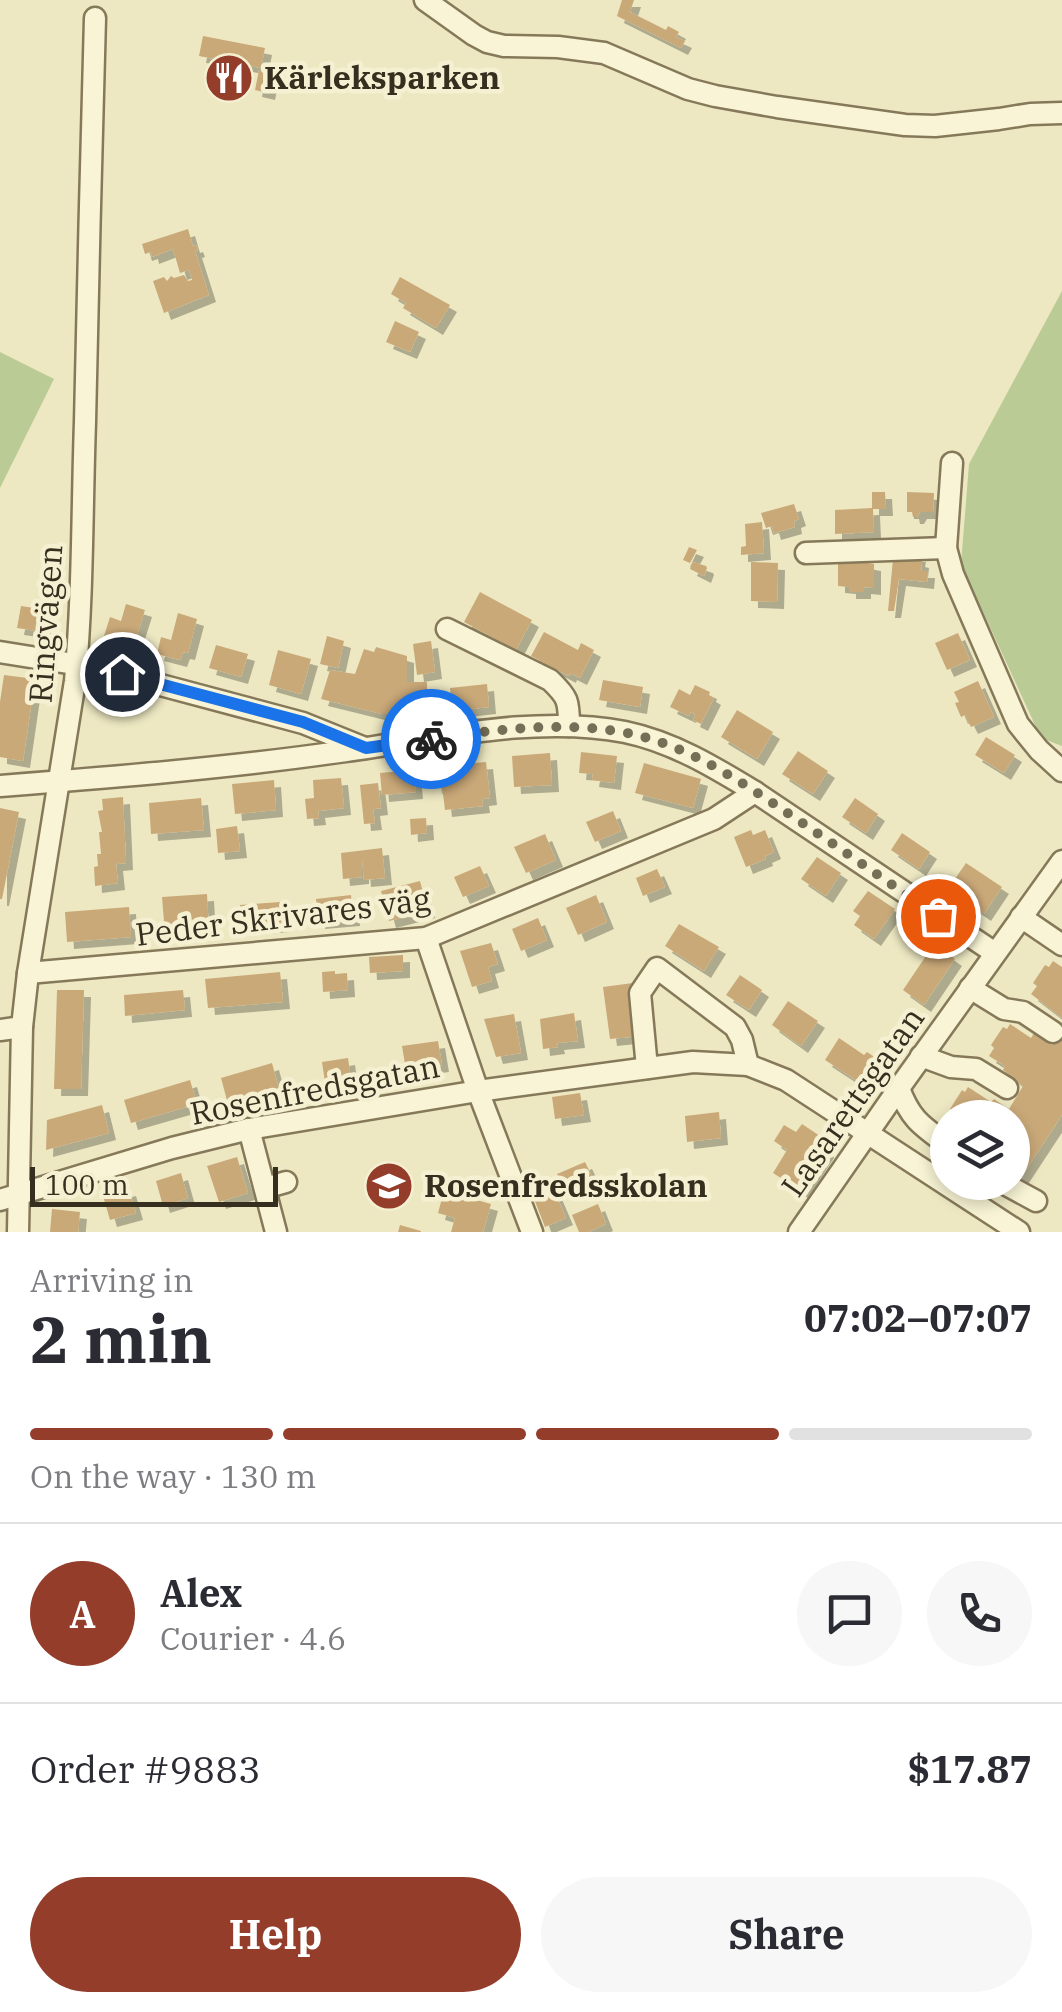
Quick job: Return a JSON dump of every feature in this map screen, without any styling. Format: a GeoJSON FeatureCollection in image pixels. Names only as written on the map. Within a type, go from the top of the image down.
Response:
{"type":"FeatureCollection","features":[{"type":"Feature","properties":{"kind":"street"},"geometry":{"type":"LineString","coordinates":[[425,0],[488,42],[604,53],[688,88],[762,104],[934,126],[1062,113]]}},
{"type":"Feature","properties":{"kind":"street","name":"Ringvägen"},"geometry":{"type":"LineString","coordinates":[[18,1232],[10,1197],[22,1027],[76,663],[95,18]]}},
{"type":"Feature","properties":{"kind":"street"},"geometry":{"type":"LineString","coordinates":[[952,463],[946,548],[953,574],[1018,724],[1062,771]]}},
{"type":"Feature","properties":{"kind":"street"},"geometry":{"type":"LineString","coordinates":[[806,553],[946,548]]}},
{"type":"Feature","properties":{"kind":"street"},"geometry":{"type":"LineString","coordinates":[[447,629],[550,680],[569,703],[569,726]]}},
{"type":"Feature","properties":{"kind":"street"},"geometry":{"type":"LineString","coordinates":[[0,652],[76,663],[303,722],[366,748]]}},
{"type":"Feature","properties":{"kind":"street"},"geometry":{"type":"LineString","coordinates":[[0,786],[484,732],[569,726],[625,732],[670,745],[718,769],[995,953]]}},
{"type":"Feature","properties":{"kind":"street","name":"Peder Skrivares väg"},"geometry":{"type":"LineString","coordinates":[[28,972],[426,938],[714,819],[756,792]]}},
{"type":"Feature","properties":{"kind":"street","name":"Lasarettsgatan"},"geometry":{"type":"LineString","coordinates":[[799,1232],[1062,862]]}},
{"type":"Feature","properties":{"kind":"street"},"geometry":{"type":"LineString","coordinates":[[1022,917],[1062,945]]}},
{"type":"Feature","properties":{"kind":"street"},"geometry":{"type":"LineString","coordinates":[[426,938],[532,1232]]}},
{"type":"Feature","properties":{"kind":"street"},"geometry":{"type":"LineString","coordinates":[[647,1068],[640,994],[657,968],[735,1027],[748,1065],[786,1080],[1019,1232]]}},
{"type":"Feature","properties":{"kind":"street"},"geometry":{"type":"LineString","coordinates":[[970,988],[1004,1009],[1022,1012],[1053,1032]]}},
{"type":"Feature","properties":{"kind":"street"},"geometry":{"type":"LineString","coordinates":[[0,1030],[22,1027]]}},
{"type":"Feature","properties":{"kind":"street"},"geometry":{"type":"LineString","coordinates":[[921,1056],[951,1067],[976,1069],[1007,1088]]}},
{"type":"Feature","properties":{"kind":"street","name":"Rosenfredsgatan"},"geometry":{"type":"LineString","coordinates":[[10,1197],[249,1128],[478,1091],[694,1062],[748,1065]]}},
{"type":"Feature","properties":{"kind":"street"},"geometry":{"type":"LineString","coordinates":[[899,1088],[906,1108],[930,1132]]}},
{"type":"Feature","properties":{"kind":"street"},"geometry":{"type":"LineString","coordinates":[[249,1128],[276,1232]]}},
{"type":"Feature","properties":{"kind":"street"},"geometry":{"type":"LineString","coordinates":[[264,1188],[286,1182]]}},
{"type":"Feature","properties":{"kind":"street"},"geometry":{"type":"LineString","coordinates":[[1030,1198],[1036,1201]]}},
{"type":"Feature","properties":{"kind":"green space"},"geometry":{"type":"Polygon","coordinates":[[[1062,291],[1062,746],[1041,738],[961,564],[969,464],[1062,291]]]}},
{"type":"Feature","properties":{"kind":"green space"},"geometry":{"type":"Polygon","coordinates":[[[0,352],[54,379],[0,488],[0,352]]]}},
{"type":"Feature","properties":{"kind":"building"},"geometry":{"type":"Polygon","coordinates":[[[622,0],[634,0],[630,12],[666,30],[668,26],[679,32],[676,37],[685,41],[681,48],[617,16],[622,0]]]}},
{"type":"Feature","properties":{"kind":"building"},"geometry":{"type":"Polygon","coordinates":[[[203,36],[265,48],[261,68],[199,56],[203,36]]]}},
{"type":"Feature","properties":{"kind":"building"},"geometry":{"type":"Polygon","coordinates":[[[259,70],[272,73],[268,93],[255,90],[259,70]]]}},
{"type":"Feature","properties":{"kind":"building"},"geometry":{"type":"Polygon","coordinates":[[[188,229],[198,250],[195,251],[209,295],[164,313],[153,281],[184,275],[192,280],[189,270],[180,273],[173,249],[152,257],[151,252],[145,254],[142,244],[188,229]]]}},
{"type":"Feature","properties":{"kind":"building"},"geometry":{"type":"Polygon","coordinates":[[[400,277],[450,305],[436,328],[403,308],[406,303],[391,294],[400,277]]]}},
{"type":"Feature","properties":{"kind":"building"},"geometry":{"type":"Polygon","coordinates":[[[395,321],[419,332],[410,352],[386,342],[395,321]]]}},
{"type":"Feature","properties":{"kind":"building"},"geometry":{"type":"Polygon","coordinates":[[[872,492],[885,492],[886,509],[873,509],[874,532],[835,534],[835,510],[872,508],[872,492]]]}},
{"type":"Feature","properties":{"kind":"building"},"geometry":{"type":"Polygon","coordinates":[[[907,492],[934,493],[933,512],[920,512],[913,517],[912,512],[907,512],[907,492]]]}},
{"type":"Feature","properties":{"kind":"building"},"geometry":{"type":"Polygon","coordinates":[[[794,504],[799,519],[794,521],[795,527],[774,533],[772,526],[766,528],[761,513],[794,504]]]}},
{"type":"Feature","properties":{"kind":"building"},"geometry":{"type":"Polygon","coordinates":[[[762,522],[764,553],[741,555],[741,547],[746,546],[745,524],[762,522]]]}},
{"type":"Feature","properties":{"kind":"building"},"geometry":{"type":"Polygon","coordinates":[[[689,547],[697,550],[690,563],[683,560],[689,547]]]}},
{"type":"Feature","properties":{"kind":"building"},"geometry":{"type":"Polygon","coordinates":[[[911,555],[919,555],[921,571],[928,571],[927,582],[899,579],[894,611],[888,611],[893,559],[910,560],[911,555]]]}},
{"type":"Feature","properties":{"kind":"building"},"geometry":{"type":"Polygon","coordinates":[[[851,560],[874,564],[874,588],[849,592],[849,587],[838,586],[838,564],[851,564],[851,560]]]}},
{"type":"Feature","properties":{"kind":"building"},"geometry":{"type":"Polygon","coordinates":[[[693,562],[706,566],[704,576],[690,569],[693,562]]]}},
{"type":"Feature","properties":{"kind":"building"},"geometry":{"type":"Polygon","coordinates":[[[751,562],[778,563],[777,602],[751,601],[751,562]]]}},
{"type":"Feature","properties":{"kind":"building"},"geometry":{"type":"Polygon","coordinates":[[[480,592],[532,620],[516,650],[464,622],[480,592]]]}},
{"type":"Feature","properties":{"kind":"building"},"geometry":{"type":"Polygon","coordinates":[[[126,604],[145,610],[134,645],[104,636],[110,617],[121,621],[126,604]]]}},
{"type":"Feature","properties":{"kind":"building"},"geometry":{"type":"Polygon","coordinates":[[[21,606],[47,610],[44,632],[17,628],[21,606]]]}},
{"type":"Feature","properties":{"kind":"building"},"geometry":{"type":"Polygon","coordinates":[[[178,613],[197,619],[188,653],[183,652],[180,660],[157,654],[161,637],[171,640],[178,613]]]}},
{"type":"Feature","properties":{"kind":"building"},"geometry":{"type":"Polygon","coordinates":[[[544,632],[578,650],[581,643],[594,650],[580,678],[531,656],[544,632]]]}},
{"type":"Feature","properties":{"kind":"building"},"geometry":{"type":"Polygon","coordinates":[[[958,633],[970,660],[947,670],[935,643],[958,633]]]}},
{"type":"Feature","properties":{"kind":"building"},"geometry":{"type":"Polygon","coordinates":[[[327,636],[344,641],[338,668],[320,664],[327,636]]]}},
{"type":"Feature","properties":{"kind":"building"},"geometry":{"type":"Polygon","coordinates":[[[431,641],[435,672],[417,675],[413,644],[431,641]]]}},
{"type":"Feature","properties":{"kind":"building"},"geometry":{"type":"Polygon","coordinates":[[[216,645],[248,654],[241,677],[209,668],[216,645]]]}},
{"type":"Feature","properties":{"kind":"building"},"geometry":{"type":"Polygon","coordinates":[[[376,647],[407,656],[407,682],[427,682],[427,714],[382,714],[321,699],[330,670],[355,674],[364,649],[374,652],[376,647]]]}},
{"type":"Feature","properties":{"kind":"building"},"geometry":{"type":"Polygon","coordinates":[[[278,650],[311,659],[301,694],[269,685],[278,650]]]}},
{"type":"Feature","properties":{"kind":"building"},"geometry":{"type":"Polygon","coordinates":[[[4,675],[35,679],[23,761],[0,757],[4,675]]]}},
{"type":"Feature","properties":{"kind":"building"},"geometry":{"type":"Polygon","coordinates":[[[603,680],[643,687],[640,707],[599,700],[603,680]]]}},
{"type":"Feature","properties":{"kind":"building"},"geometry":{"type":"Polygon","coordinates":[[[978,681],[994,717],[971,727],[965,715],[961,717],[954,692],[978,681]]]}},
{"type":"Feature","properties":{"kind":"building"},"geometry":{"type":"Polygon","coordinates":[[[487,684],[489,707],[453,711],[450,688],[487,684]]]}},
{"type":"Feature","properties":{"kind":"building"},"geometry":{"type":"Polygon","coordinates":[[[695,685],[714,698],[701,724],[693,720],[695,714],[691,712],[689,716],[670,707],[679,689],[690,695],[695,685]]]}},
{"type":"Feature","properties":{"kind":"building"},"geometry":{"type":"Polygon","coordinates":[[[737,710],[773,732],[757,759],[721,737],[737,710]]]}},
{"type":"Feature","properties":{"kind":"building"},"geometry":{"type":"Polygon","coordinates":[[[986,737],[1015,755],[1004,773],[975,755],[986,737]]]}},
{"type":"Feature","properties":{"kind":"building"},"geometry":{"type":"Polygon","coordinates":[[[798,751],[828,771],[813,794],[782,774],[798,751]]]}},
{"type":"Feature","properties":{"kind":"building"},"geometry":{"type":"Polygon","coordinates":[[[581,752],[617,756],[614,783],[592,780],[593,774],[579,773],[581,752]]]}},
{"type":"Feature","properties":{"kind":"building"},"geometry":{"type":"Polygon","coordinates":[[[550,753],[552,785],[514,787],[512,756],[550,753]]]}},
{"type":"Feature","properties":{"kind":"building"},"geometry":{"type":"Polygon","coordinates":[[[463,757],[463,764],[486,762],[490,798],[482,799],[483,806],[445,810],[442,786],[435,787],[432,761],[463,757]]]}},
{"type":"Feature","properties":{"kind":"building"},"geometry":{"type":"Polygon","coordinates":[[[644,763],[701,779],[693,808],[635,793],[644,763]]]}},
{"type":"Feature","properties":{"kind":"building"},"geometry":{"type":"Polygon","coordinates":[[[414,770],[416,792],[382,795],[380,773],[414,770]]]}},
{"type":"Feature","properties":{"kind":"building"},"geometry":{"type":"Polygon","coordinates":[[[341,778],[344,808],[318,811],[319,818],[307,819],[305,799],[314,798],[313,780],[341,778]]]}},
{"type":"Feature","properties":{"kind":"building"},"geometry":{"type":"Polygon","coordinates":[[[274,780],[276,810],[235,814],[232,784],[274,780]]]}},
{"type":"Feature","properties":{"kind":"building"},"geometry":{"type":"Polygon","coordinates":[[[378,783],[381,808],[373,809],[375,823],[364,824],[360,785],[378,783]]]}},
{"type":"Feature","properties":{"kind":"building"},"geometry":{"type":"Polygon","coordinates":[[[123,797],[126,863],[116,864],[118,883],[95,886],[94,867],[98,866],[97,854],[101,854],[102,832],[98,811],[103,810],[102,799],[123,797]]]}},
{"type":"Feature","properties":{"kind":"building"},"geometry":{"type":"Polygon","coordinates":[[[201,798],[204,830],[151,834],[149,803],[201,798]]]}},
{"type":"Feature","properties":{"kind":"building"},"geometry":{"type":"Polygon","coordinates":[[[855,798],[878,814],[866,833],[842,817],[855,798]]]}},
{"type":"Feature","properties":{"kind":"building"},"geometry":{"type":"Polygon","coordinates":[[[0,808],[19,812],[2,899],[0,899],[0,808]]]}},
{"type":"Feature","properties":{"kind":"building"},"geometry":{"type":"Polygon","coordinates":[[[613,811],[621,831],[595,842],[586,822],[613,811]]]}},
{"type":"Feature","properties":{"kind":"building"},"geometry":{"type":"Polygon","coordinates":[[[426,818],[427,833],[411,835],[410,819],[426,818]]]}},
{"type":"Feature","properties":{"kind":"building"},"geometry":{"type":"Polygon","coordinates":[[[237,826],[240,851],[218,853],[216,829],[237,826]]]}},
{"type":"Feature","properties":{"kind":"building"},"geometry":{"type":"Polygon","coordinates":[[[751,830],[753,835],[765,830],[774,852],[746,867],[734,837],[751,830]]]}},
{"type":"Feature","properties":{"kind":"building"},"geometry":{"type":"Polygon","coordinates":[[[902,833],[930,852],[919,869],[891,850],[902,833]]]}},
{"type":"Feature","properties":{"kind":"building"},"geometry":{"type":"Polygon","coordinates":[[[545,834],[556,860],[526,873],[514,847],[545,834]]]}},
{"type":"Feature","properties":{"kind":"building"},"geometry":{"type":"Polygon","coordinates":[[[382,848],[385,878],[364,880],[362,858],[362,877],[343,879],[341,853],[382,848]]]}},
{"type":"Feature","properties":{"kind":"building"},"geometry":{"type":"Polygon","coordinates":[[[817,857],[841,873],[826,896],[801,879],[817,857]]]}},
{"type":"Feature","properties":{"kind":"building"},"geometry":{"type":"Polygon","coordinates":[[[966,863],[1002,887],[984,914],[948,889],[966,863]]]}},
{"type":"Feature","properties":{"kind":"building"},"geometry":{"type":"Polygon","coordinates":[[[480,866],[489,886],[463,897],[454,877],[480,866]]]}},
{"type":"Feature","properties":{"kind":"building"},"geometry":{"type":"Polygon","coordinates":[[[657,869],[665,887],[643,896],[636,878],[657,869]]]}},
{"type":"Feature","properties":{"kind":"building"},"geometry":{"type":"Polygon","coordinates":[[[420,881],[428,911],[389,921],[381,891],[420,881]]]}},
{"type":"Feature","properties":{"kind":"building"},"geometry":{"type":"Polygon","coordinates":[[[868,891],[895,909],[874,939],[854,925],[860,916],[853,911],[868,891]]]}},
{"type":"Feature","properties":{"kind":"building"},"geometry":{"type":"Polygon","coordinates":[[[207,894],[209,931],[165,934],[162,897],[207,894]]]}},
{"type":"Feature","properties":{"kind":"building"},"geometry":{"type":"Polygon","coordinates":[[[351,895],[353,919],[318,922],[316,899],[351,895]]]}},
{"type":"Feature","properties":{"kind":"building"},"geometry":{"type":"Polygon","coordinates":[[[596,895],[607,922],[578,935],[566,908],[596,895]]]}},
{"type":"Feature","properties":{"kind":"building"},"geometry":{"type":"Polygon","coordinates":[[[280,902],[282,925],[242,929],[240,905],[280,902]]]}},
{"type":"Feature","properties":{"kind":"building"},"geometry":{"type":"Polygon","coordinates":[[[129,907],[131,937],[67,942],[65,912],[129,907]]]}},
{"type":"Feature","properties":{"kind":"building"},"geometry":{"type":"Polygon","coordinates":[[[538,918],[547,940],[521,951],[512,929],[538,918]]]}},
{"type":"Feature","properties":{"kind":"building"},"geometry":{"type":"Polygon","coordinates":[[[679,924],[719,947],[704,971],[665,946],[679,924]]]}},
{"type":"Feature","properties":{"kind":"building"},"geometry":{"type":"Polygon","coordinates":[[[491,943],[498,964],[488,967],[492,981],[472,987],[460,951],[491,943]]]}},
{"type":"Feature","properties":{"kind":"building"},"geometry":{"type":"Polygon","coordinates":[[[934,944],[955,959],[924,1005],[903,990],[934,944]]]}},
{"type":"Feature","properties":{"kind":"building"},"geometry":{"type":"Polygon","coordinates":[[[403,955],[403,971],[370,973],[369,957],[403,955]]]}},
{"type":"Feature","properties":{"kind":"building"},"geometry":{"type":"Polygon","coordinates":[[[1053,961],[1062,967],[1062,1018],[1031,994],[1045,965],[1049,967],[1053,961]]]}},
{"type":"Feature","properties":{"kind":"building"},"geometry":{"type":"Polygon","coordinates":[[[280,972],[283,1002],[208,1008],[205,979],[280,972]]]}},
{"type":"Feature","properties":{"kind":"building"},"geometry":{"type":"Polygon","coordinates":[[[322,972],[347,973],[348,990],[323,992],[322,972]]]}},
{"type":"Feature","properties":{"kind":"building"},"geometry":{"type":"Polygon","coordinates":[[[740,975],[762,990],[749,1010],[726,995],[740,975]]]}},
{"type":"Feature","properties":{"kind":"building"},"geometry":{"type":"Polygon","coordinates":[[[633,983],[639,1036],[610,1039],[603,987],[633,983]]]}},
{"type":"Feature","properties":{"kind":"building"},"geometry":{"type":"Polygon","coordinates":[[[57,990],[84,990],[81,1089],[54,1089],[57,990]]]}},
{"type":"Feature","properties":{"kind":"building"},"geometry":{"type":"Polygon","coordinates":[[[183,990],[185,1010],[125,1016],[124,995],[183,990]]]}},
{"type":"Feature","properties":{"kind":"building"},"geometry":{"type":"Polygon","coordinates":[[[788,1001],[818,1021],[801,1046],[772,1025],[788,1001]]]}},
{"type":"Feature","properties":{"kind":"building"},"geometry":{"type":"Polygon","coordinates":[[[574,1013],[578,1041],[543,1049],[540,1019],[574,1013]]]}},
{"type":"Feature","properties":{"kind":"building"},"geometry":{"type":"Polygon","coordinates":[[[514,1014],[521,1053],[496,1057],[484,1019],[514,1014]]]}},
{"type":"Feature","properties":{"kind":"building"},"geometry":{"type":"Polygon","coordinates":[[[1010,1024],[1031,1038],[1034,1033],[1052,1045],[1062,1030],[1062,1115],[1030,1164],[1030,1100],[1014,1100],[1023,1086],[1003,1070],[1005,1066],[989,1056],[1003,1027],[1007,1029],[1010,1024]]]}},
{"type":"Feature","properties":{"kind":"building"},"geometry":{"type":"Polygon","coordinates":[[[839,1038],[882,1062],[865,1086],[825,1060],[839,1038]]]}},
{"type":"Feature","properties":{"kind":"building"},"geometry":{"type":"Polygon","coordinates":[[[438,1041],[442,1065],[406,1070],[402,1046],[438,1041]]]}},
{"type":"Feature","properties":{"kind":"building"},"geometry":{"type":"Polygon","coordinates":[[[348,1058],[351,1079],[325,1082],[322,1062],[348,1058]]]}},
{"type":"Feature","properties":{"kind":"building"},"geometry":{"type":"Polygon","coordinates":[[[272,1063],[279,1089],[228,1104],[221,1078],[272,1063]]]}},
{"type":"Feature","properties":{"kind":"building"},"geometry":{"type":"Polygon","coordinates":[[[190,1080],[197,1104],[131,1123],[124,1100],[190,1080]]]}},
{"type":"Feature","properties":{"kind":"building"},"geometry":{"type":"Polygon","coordinates":[[[968,1087],[988,1100],[956,1100],[968,1087]]]}},
{"type":"Feature","properties":{"kind":"building"},"geometry":{"type":"Polygon","coordinates":[[[580,1093],[584,1115],[555,1119],[552,1097],[580,1093]]]}},
{"type":"Feature","properties":{"kind":"building"},"geometry":{"type":"Polygon","coordinates":[[[102,1105],[109,1133],[46,1150],[47,1120],[102,1105]]]}},
{"type":"Feature","properties":{"kind":"building"},"geometry":{"type":"Polygon","coordinates":[[[719,1112],[721,1138],[687,1142],[685,1116],[719,1112]]]}},
{"type":"Feature","properties":{"kind":"building"},"geometry":{"type":"Polygon","coordinates":[[[802,1124],[826,1140],[827,1151],[801,1191],[773,1173],[787,1150],[774,1141],[784,1125],[796,1132],[802,1124]]]}},
{"type":"Feature","properties":{"kind":"building"},"geometry":{"type":"Polygon","coordinates":[[[237,1157],[248,1193],[219,1202],[207,1166],[237,1157]]]}},
{"type":"Feature","properties":{"kind":"building"},"geometry":{"type":"Polygon","coordinates":[[[585,1162],[593,1178],[564,1190],[557,1174],[585,1162]]]}},
{"type":"Feature","properties":{"kind":"building"},"geometry":{"type":"Polygon","coordinates":[[[181,1173],[188,1198],[163,1206],[156,1181],[181,1173]]]}},
{"type":"Feature","properties":{"kind":"building"},"geometry":{"type":"Polygon","coordinates":[[[551,1183],[566,1218],[545,1227],[531,1191],[551,1183]]]}},
{"type":"Feature","properties":{"kind":"building"},"geometry":{"type":"Polygon","coordinates":[[[129,1189],[136,1213],[110,1220],[103,1196],[129,1189]]]}},
{"type":"Feature","properties":{"kind":"building"},"geometry":{"type":"Polygon","coordinates":[[[444,1191],[491,1204],[483,1232],[451,1232],[455,1218],[438,1213],[444,1191]]]}},
{"type":"Feature","properties":{"kind":"building"},"geometry":{"type":"Polygon","coordinates":[[[598,1204],[606,1224],[579,1232],[572,1215],[598,1204]]]}},
{"type":"Feature","properties":{"kind":"building"},"geometry":{"type":"Polygon","coordinates":[[[52,1209],[80,1212],[78,1232],[50,1232],[52,1209]]]}},
{"type":"Feature","properties":{"kind":"building"},"geometry":{"type":"Polygon","coordinates":[[[400,1225],[421,1231],[421,1232],[398,1232],[400,1225]]]}},
{"type":"Feature","properties":{"kind":"way so far"},"geometry":{"type":"LineString","coordinates":[[431,739],[569,726],[625,732],[670,745],[756,792],[938,916]]}},
{"type":"Feature","properties":{"kind":"place","name":"Kärleksparken"},"geometry":{"type":"Point","coordinates":[229,78]}},
{"type":"Feature","properties":{"kind":"place","name":"Rosenfredsskolan"},"geometry":{"type":"Point","coordinates":[389,1186]}},
{"type":"Feature","properties":{"kind":"route"},"geometry":{"type":"LineString","coordinates":[[122,674],[303,722],[366,748],[431,739]]}}]}
